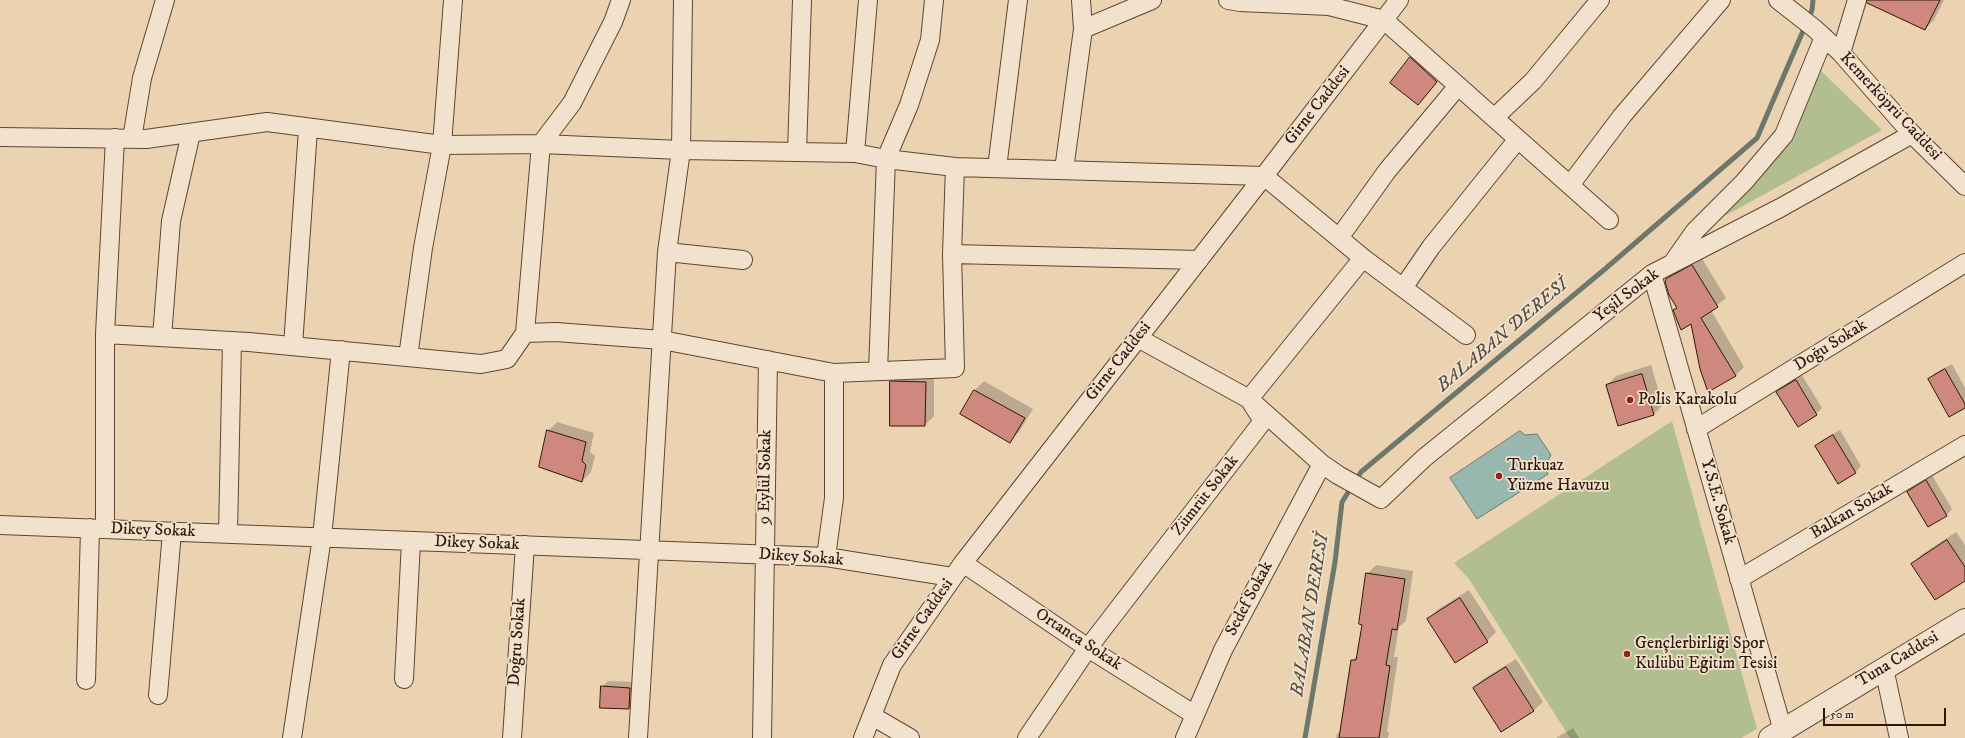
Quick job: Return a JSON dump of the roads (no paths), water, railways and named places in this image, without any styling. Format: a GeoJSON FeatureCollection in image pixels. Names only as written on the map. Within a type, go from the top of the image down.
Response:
{"type":"FeatureCollection","features":[{"type":"Feature","properties":{"kind":"street"},"geometry":{"type":"LineString","coordinates":[[86,680],[97,529],[105,334],[124,139],[166,0]]}},
{"type":"Feature","properties":{"kind":"street"},"geometry":{"type":"LineString","coordinates":[[408,357],[423,248],[442,145],[454,0]]}},
{"type":"Feature","properties":{"kind":"street"},"geometry":{"type":"LineString","coordinates":[[105,334],[232,341],[480,364],[507,359],[525,333],[541,144],[572,103],[613,22],[621,0]]}},
{"type":"Feature","properties":{"kind":"street"},"geometry":{"type":"LineString","coordinates":[[638,738],[667,252],[681,150],[683,0]]}},
{"type":"Feature","properties":{"kind":"street"},"geometry":{"type":"LineString","coordinates":[[796,152],[802,0]]}},
{"type":"Feature","properties":{"kind":"street"},"geometry":{"type":"LineString","coordinates":[[855,153],[868,0]]}},
{"type":"Feature","properties":{"kind":"street"},"geometry":{"type":"LineString","coordinates":[[878,371],[886,159],[909,105],[930,40],[934,0]]}},
{"type":"Feature","properties":{"kind":"street"},"geometry":{"type":"LineString","coordinates":[[997,168],[1018,0]]}},
{"type":"Feature","properties":{"kind":"street"},"geometry":{"type":"LineString","coordinates":[[1064,170],[1083,29],[1081,0]]}},
{"type":"Feature","properties":{"kind":"street"},"geometry":{"type":"LineString","coordinates":[[1083,29],[1152,0]]}},
{"type":"Feature","properties":{"kind":"street"},"geometry":{"type":"LineString","coordinates":[[1228,0],[1240,2],[1329,6],[1384,20],[1608,220]]}},
{"type":"Feature","properties":{"kind":"street","name":"Girne Caddesi"},"geometry":{"type":"LineString","coordinates":[[863,738],[892,665],[952,577],[1399,0]]}},
{"type":"Feature","properties":{"kind":"street"},"geometry":{"type":"LineString","coordinates":[[1494,118],[1533,81],[1600,0]]}},
{"type":"Feature","properties":{"kind":"street"},"geometry":{"type":"LineString","coordinates":[[1570,185],[1622,116],[1721,0]]}},
{"type":"Feature","properties":{"kind":"street","name":"Kemerköprü Caddesi"},"geometry":{"type":"LineString","coordinates":[[1778,0],[1841,53],[1912,134],[1965,186]]}},
{"type":"Feature","properties":{"kind":"street"},"geometry":{"type":"LineString","coordinates":[[1841,53],[1844,0]]}},
{"type":"Feature","properties":{"kind":"street"},"geometry":{"type":"LineString","coordinates":[[1841,53],[1857,0]]}},
{"type":"Feature","properties":{"kind":"street"},"geometry":{"type":"LineString","coordinates":[[1673,263],[1695,231],[1744,182],[1784,135],[1819,33]]}},
{"type":"Feature","properties":{"kind":"street"},"geometry":{"type":"LineString","coordinates":[[1339,238],[1386,171],[1458,86]]}},
{"type":"Feature","properties":{"kind":"street"},"geometry":{"type":"LineString","coordinates":[[0,137],[146,139],[267,122],[308,129],[442,145],[541,144],[681,150],[855,153],[886,159],[955,167],[1264,176],[1363,258],[1466,335]]}},
{"type":"Feature","properties":{"kind":"street"},"geometry":{"type":"LineString","coordinates":[[293,346],[308,129]]}},
{"type":"Feature","properties":{"kind":"street"},"geometry":{"type":"LineString","coordinates":[[162,337],[171,221],[191,133]]}},
{"type":"Feature","properties":{"kind":"street","name":"Yeşil Sokak"},"geometry":{"type":"LineString","coordinates":[[1322,464],[1338,476],[1381,500],[1424,458],[1652,274],[1780,208],[1912,134]]}},
{"type":"Feature","properties":{"kind":"street"},"geometry":{"type":"LineString","coordinates":[[1403,288],[1432,247],[1518,139]]}},
{"type":"Feature","properties":{"kind":"street"},"geometry":{"type":"LineString","coordinates":[[525,333],[556,332],[662,340],[834,373],[955,368],[952,254],[955,167]]}},
{"type":"Feature","properties":{"kind":"street"},"geometry":{"type":"LineString","coordinates":[[667,252],[743,260]]}},
{"type":"Feature","properties":{"kind":"street"},"geometry":{"type":"LineString","coordinates":[[952,254],[1199,260]]}},
{"type":"Feature","properties":{"kind":"street"},"geometry":{"type":"LineString","coordinates":[[1250,399],[1363,258]]}},
{"type":"Feature","properties":{"kind":"street","name":"Doğu Sokak"},"geometry":{"type":"LineString","coordinates":[[1696,429],[1965,263]]}},
{"type":"Feature","properties":{"kind":"street","name":"Y.S.E. Sokak"},"geometry":{"type":"LineString","coordinates":[[1652,274],[1739,579],[1776,734]]}},
{"type":"Feature","properties":{"kind":"street"},"geometry":{"type":"LineString","coordinates":[[1138,338],[1250,399],[1322,464]]}},
{"type":"Feature","properties":{"kind":"street"},"geometry":{"type":"LineString","coordinates":[[228,534],[232,341]]}},
{"type":"Feature","properties":{"kind":"street"},"geometry":{"type":"LineString","coordinates":[[292,738],[322,538],[341,350]]}},
{"type":"Feature","properties":{"kind":"street","name":"9 Eylül Sokak"},"geometry":{"type":"LineString","coordinates":[[762,738],[768,360]]}},
{"type":"Feature","properties":{"kind":"street"},"geometry":{"type":"LineString","coordinates":[[826,557],[834,498],[834,373]]}},
{"type":"Feature","properties":{"kind":"street","name":"Zümrüt Sokak"},"geometry":{"type":"LineString","coordinates":[[1027,738],[1088,648],[1263,421],[1250,399]]}},
{"type":"Feature","properties":{"kind":"street","name":"Balkan Sokak"},"geometry":{"type":"LineString","coordinates":[[1739,579],[1965,445]]}},
{"type":"Feature","properties":{"kind":"street","name":"Sedef Sokak"},"geometry":{"type":"LineString","coordinates":[[1185,738],[1223,650],[1322,464]]}},
{"type":"Feature","properties":{"kind":"street","name":"Dikey Sokak"},"geometry":{"type":"LineString","coordinates":[[0,525],[826,557],[952,577]]}},
{"type":"Feature","properties":{"kind":"street"},"geometry":{"type":"LineString","coordinates":[[158,695],[172,532]]}},
{"type":"Feature","properties":{"kind":"street"},"geometry":{"type":"LineString","coordinates":[[404,679],[411,541]]}},
{"type":"Feature","properties":{"kind":"street","name":"Doğru Sokak"},"geometry":{"type":"LineString","coordinates":[[512,738],[525,545]]}},
{"type":"Feature","properties":{"kind":"street","name":"Ortanca Sokak"},"geometry":{"type":"LineString","coordinates":[[963,563],[1088,648],[1195,715]]}},
{"type":"Feature","properties":{"kind":"street","name":"Tuna Caddesi"},"geometry":{"type":"LineString","coordinates":[[1776,734],[1965,620]]}},
{"type":"Feature","properties":{"kind":"street"},"geometry":{"type":"LineString","coordinates":[[1884,668],[1899,738]]}},
{"type":"Feature","properties":{"kind":"street"},"geometry":{"type":"LineString","coordinates":[[872,716],[910,738]]}},
{"type":"Feature","properties":{"kind":"water","name":"Turkuaz Yüzme Havuzu"},"geometry":{"type":"Polygon","coordinates":[[[1520,431],[1525,435],[1537,434],[1551,455],[1545,466],[1548,474],[1477,519],[1450,478],[1520,431]]]}},
{"type":"Feature","properties":{"kind":"waterway","name":"BALABAN DERESİ"},"geometry":{"type":"LineString","coordinates":[[1305,738],[1335,562],[1342,502],[1361,472],[1605,269],[1757,138],[1812,10],[1813,0]]}},
{"type":"Feature","properties":{"kind":"place","name":"Polis Karakolu"},"geometry":{"type":"Point","coordinates":[1630,400]}},
{"type":"Feature","properties":{"kind":"place","name":"Turkuaz Yüzme Havuzu"},"geometry":{"type":"Point","coordinates":[1499,476]}},
{"type":"Feature","properties":{"kind":"place","name":"Gençlerbirliği Spor Kulübü Eğitim Tesisi"},"geometry":{"type":"Point","coordinates":[1627,654]}}]}
